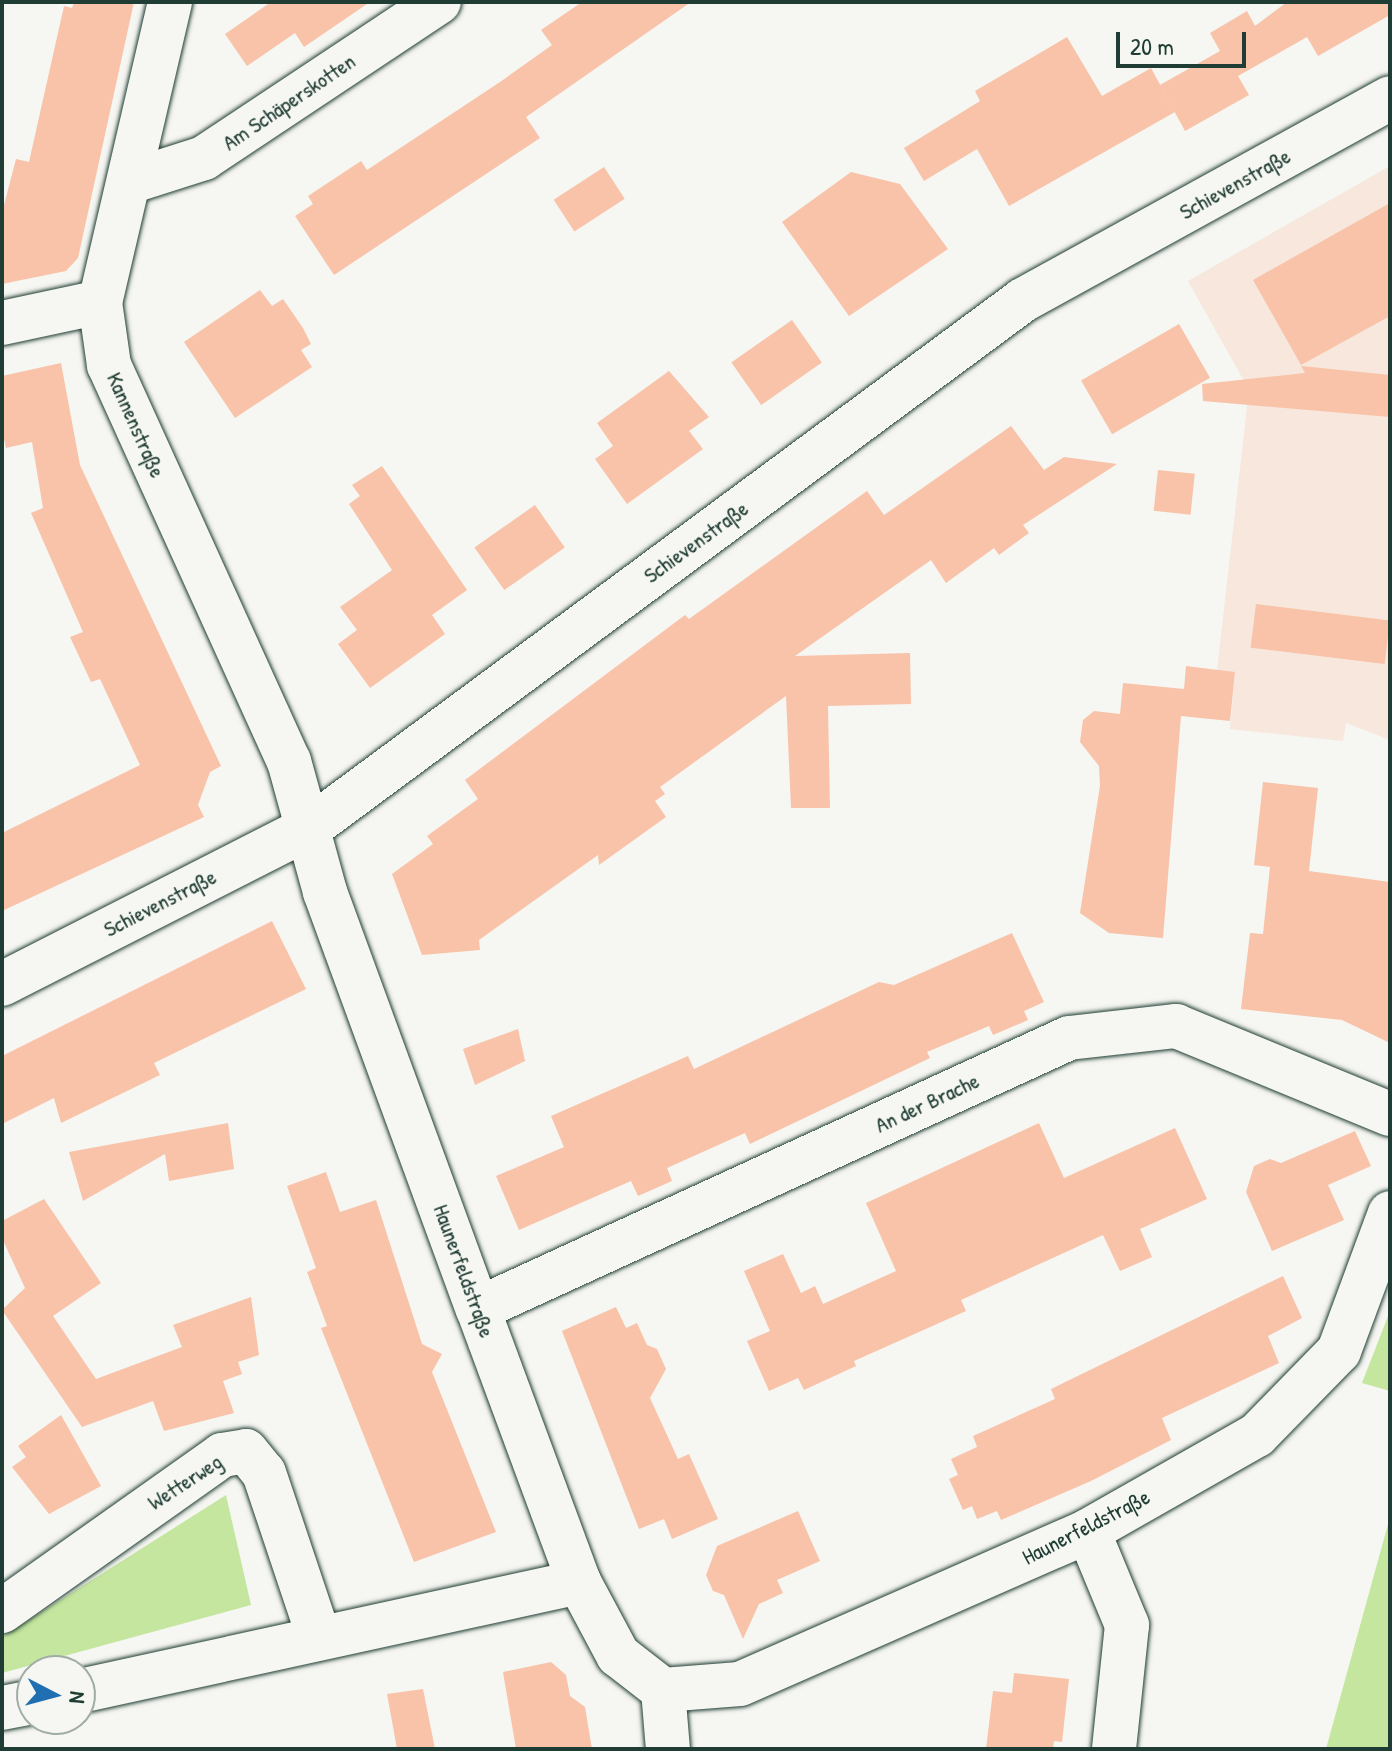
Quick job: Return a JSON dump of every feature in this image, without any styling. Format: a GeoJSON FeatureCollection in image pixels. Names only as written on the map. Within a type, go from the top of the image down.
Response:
{"type":"FeatureCollection","features":[{"type":"Feature","properties":{"kind":"street","name":"Kannenstraße"},"geometry":{"type":"LineString","coordinates":[[170,2],[100,302],[109,365],[289,761],[312,826]]}},
{"type":"Feature","properties":{"kind":"street","name":"Am Schäperskotten"},"geometry":{"type":"LineString","coordinates":[[129,182],[204,158],[439,2]]}},
{"type":"Feature","properties":{"kind":"street","name":"Schievenstraße"},"geometry":{"type":"LineString","coordinates":[[2,984],[312,826],[1023,300],[1390,98]]}},
{"type":"Feature","properties":{"kind":"street"},"geometry":{"type":"LineString","coordinates":[[2,323],[100,302]]}},
{"type":"Feature","properties":{"kind":"street","name":"Haunerfeldstraße"},"geometry":{"type":"LineString","coordinates":[[312,826],[325,892],[579,1582],[618,1655],[663,1690],[740,1684],[1088,1531],[1257,1435],[1339,1351],[1390,1213]]}},
{"type":"Feature","properties":{"kind":"street","name":"An der Brache"},"geometry":{"type":"LineString","coordinates":[[478,1309],[1069,1038],[1176,1026],[1390,1114]]}},
{"type":"Feature","properties":{"kind":"street","name":"Wetterweg"},"geometry":{"type":"LineString","coordinates":[[2,1611],[222,1455],[246,1451],[264,1473],[319,1637]]}},
{"type":"Feature","properties":{"kind":"street"},"geometry":{"type":"LineString","coordinates":[[1088,1531],[1127,1625],[1114,1749]]}},
{"type":"Feature","properties":{"kind":"street"},"geometry":{"type":"LineString","coordinates":[[96,1687],[579,1582]]}},
{"type":"Feature","properties":{"kind":"street"},"geometry":{"type":"LineString","coordinates":[[663,1690],[668,1749]]}},
{"type":"Feature","properties":{"kind":"shaded area"},"geometry":{"type":"Polygon","coordinates":[[[1390,166],[1390,740],[1346,723],[1343,741],[1230,729],[1235,673],[1217,670],[1249,390],[1188,281],[1390,166]]]}},
{"type":"Feature","properties":{"kind":"green space"},"geometry":{"type":"Polygon","coordinates":[[[1390,1311],[1390,1391],[1362,1383],[1390,1311]]]}},
{"type":"Feature","properties":{"kind":"green space"},"geometry":{"type":"Polygon","coordinates":[[[226,1495],[251,1605],[68,1655],[16,1655],[16,1669],[2,1673],[2,1637],[226,1495]]]}},
{"type":"Feature","properties":{"kind":"green space"},"geometry":{"type":"Polygon","coordinates":[[[1390,1517],[1390,1749],[1326,1749],[1390,1517]]]}},
{"type":"Feature","properties":{"kind":"building"},"geometry":{"type":"Polygon","coordinates":[[[74,2],[134,2],[78,258],[66,271],[2,284],[2,213],[16,159],[29,162],[64,6],[72,8],[74,2]]]}},
{"type":"Feature","properties":{"kind":"building"},"geometry":{"type":"Polygon","coordinates":[[[271,2],[370,2],[304,47],[295,33],[247,66],[225,34],[271,2]]]}},
{"type":"Feature","properties":{"kind":"building"},"geometry":{"type":"Polygon","coordinates":[[[582,2],[691,2],[526,117],[540,138],[334,275],[295,216],[313,204],[308,196],[361,161],[367,170],[500,82],[552,45],[541,30],[582,2]]]}},
{"type":"Feature","properties":{"kind":"building"},"geometry":{"type":"Polygon","coordinates":[[[1287,2],[1390,2],[1390,15],[1318,56],[1307,37],[1238,76],[1249,95],[1185,131],[1160,85],[1220,51],[1210,33],[1247,11],[1255,26],[1287,2]]]}},
{"type":"Feature","properties":{"kind":"building"},"geometry":{"type":"Polygon","coordinates":[[[1067,37],[1102,96],[1151,68],[1175,112],[1009,206],[977,149],[924,181],[904,148],[980,101],[975,91],[1067,37]]]}},
{"type":"Feature","properties":{"kind":"building"},"geometry":{"type":"Polygon","coordinates":[[[604,167],[625,199],[574,232],[554,200],[604,167]]]}},
{"type":"Feature","properties":{"kind":"building"},"geometry":{"type":"Polygon","coordinates":[[[851,172],[900,184],[948,249],[849,316],[782,222],[851,172]]]}},
{"type":"Feature","properties":{"kind":"building"},"geometry":{"type":"Polygon","coordinates":[[[1390,203],[1390,316],[1301,365],[1253,280],[1390,203]]]}},
{"type":"Feature","properties":{"kind":"building"},"geometry":{"type":"Polygon","coordinates":[[[260,290],[272,306],[283,299],[303,328],[311,344],[301,350],[312,367],[235,418],[184,342],[260,290]]]}},
{"type":"Feature","properties":{"kind":"building"},"geometry":{"type":"Polygon","coordinates":[[[792,320],[822,363],[761,405],[731,362],[792,320]]]}},
{"type":"Feature","properties":{"kind":"building"},"geometry":{"type":"Polygon","coordinates":[[[1179,324],[1210,378],[1112,434],[1081,381],[1179,324]]]}},
{"type":"Feature","properties":{"kind":"building"},"geometry":{"type":"Polygon","coordinates":[[[61,363],[80,465],[221,766],[210,772],[198,805],[204,817],[2,911],[2,833],[140,765],[100,679],[91,682],[70,637],[83,632],[31,513],[43,508],[32,442],[6,448],[2,430],[2,376],[61,363]]]}},
{"type":"Feature","properties":{"kind":"building"},"geometry":{"type":"Polygon","coordinates":[[[1301,366],[1390,375],[1390,417],[1203,401],[1202,384],[1305,373],[1301,366]]]}},
{"type":"Feature","properties":{"kind":"building"},"geometry":{"type":"Polygon","coordinates":[[[669,371],[709,417],[689,431],[703,449],[627,504],[595,459],[613,446],[597,423],[669,371]]]}},
{"type":"Feature","properties":{"kind":"building"},"geometry":{"type":"Polygon","coordinates":[[[1011,426],[1044,470],[1064,457],[1117,464],[1023,525],[1029,533],[999,555],[994,548],[946,583],[931,560],[795,656],[910,653],[911,704],[828,706],[830,808],[791,808],[786,696],[660,787],[665,794],[655,801],[666,817],[599,865],[598,855],[479,940],[480,950],[422,955],[392,874],[433,844],[427,836],[478,799],[465,780],[685,615],[689,619],[867,491],[884,515],[1011,426]]]}},
{"type":"Feature","properties":{"kind":"building"},"geometry":{"type":"Polygon","coordinates":[[[382,466],[467,590],[432,615],[445,634],[370,688],[338,644],[357,630],[340,607],[392,570],[349,504],[360,496],[352,485],[382,466]]]}},
{"type":"Feature","properties":{"kind":"building"},"geometry":{"type":"Polygon","coordinates":[[[1158,470],[1195,474],[1191,515],[1154,511],[1158,470]]]}},
{"type":"Feature","properties":{"kind":"building"},"geometry":{"type":"Polygon","coordinates":[[[535,505],[565,548],[504,590],[474,547],[535,505]]]}},
{"type":"Feature","properties":{"kind":"building"},"geometry":{"type":"Polygon","coordinates":[[[1256,604],[1390,620],[1385,664],[1251,648],[1256,604]]]}},
{"type":"Feature","properties":{"kind":"building"},"geometry":{"type":"Polygon","coordinates":[[[1186,666],[1235,672],[1230,721],[1181,716],[1163,938],[1109,933],[1080,913],[1100,786],[1099,766],[1080,742],[1083,720],[1094,711],[1120,714],[1123,683],[1184,689],[1186,666]]]}},
{"type":"Feature","properties":{"kind":"building"},"geometry":{"type":"Polygon","coordinates":[[[1263,782],[1318,788],[1309,871],[1390,882],[1390,1043],[1342,1020],[1241,1009],[1250,933],[1263,934],[1270,867],[1254,865],[1263,782]]]}},
{"type":"Feature","properties":{"kind":"building"},"geometry":{"type":"Polygon","coordinates":[[[272,921],[306,989],[154,1063],[160,1075],[61,1123],[54,1098],[2,1124],[2,1056],[272,921]]]}},
{"type":"Feature","properties":{"kind":"building"},"geometry":{"type":"Polygon","coordinates":[[[1012,933],[1044,1002],[1024,1011],[1028,1020],[993,1035],[989,1026],[927,1052],[930,1058],[750,1144],[745,1133],[667,1168],[672,1181],[638,1196],[631,1181],[519,1230],[496,1176],[564,1147],[551,1116],[688,1056],[694,1069],[879,982],[894,985],[1012,933]]]}},
{"type":"Feature","properties":{"kind":"building"},"geometry":{"type":"Polygon","coordinates":[[[518,1029],[525,1061],[475,1085],[463,1049],[518,1029]]]}},
{"type":"Feature","properties":{"kind":"building"},"geometry":{"type":"Polygon","coordinates":[[[228,1123],[234,1169],[169,1181],[165,1154],[83,1201],[69,1152],[228,1123]]]}},
{"type":"Feature","properties":{"kind":"building"},"geometry":{"type":"Polygon","coordinates":[[[1039,1123],[1064,1178],[1175,1128],[1207,1199],[1140,1229],[1152,1257],[1120,1271],[1103,1235],[961,1300],[966,1311],[854,1361],[856,1366],[804,1390],[798,1378],[769,1391],[747,1341],[770,1331],[744,1271],[783,1254],[801,1293],[815,1286],[823,1304],[896,1271],[866,1203],[1039,1123]]]}},
{"type":"Feature","properties":{"kind":"building"},"geometry":{"type":"Polygon","coordinates":[[[1355,1131],[1371,1166],[1328,1185],[1344,1220],[1272,1251],[1246,1192],[1254,1166],[1270,1159],[1281,1163],[1355,1131]]]}},
{"type":"Feature","properties":{"kind":"building"},"geometry":{"type":"Polygon","coordinates":[[[326,1172],[340,1212],[376,1200],[422,1344],[442,1354],[432,1372],[496,1532],[414,1562],[321,1328],[327,1326],[307,1272],[316,1268],[287,1186],[326,1172]]]}},
{"type":"Feature","properties":{"kind":"building"},"geometry":{"type":"Polygon","coordinates":[[[44,1199],[101,1283],[53,1316],[96,1379],[182,1347],[173,1325],[251,1297],[259,1355],[238,1362],[242,1374],[223,1381],[234,1413],[164,1431],[153,1401],[82,1427],[2,1310],[25,1288],[2,1238],[2,1221],[44,1199]]]}},
{"type":"Feature","properties":{"kind":"building"},"geometry":{"type":"Polygon","coordinates":[[[1283,1276],[1302,1318],[1268,1336],[1279,1363],[1162,1418],[1171,1440],[1091,1481],[1001,1520],[997,1511],[977,1519],[972,1506],[963,1510],[949,1479],[958,1475],[951,1459],[977,1447],[973,1436],[1055,1399],[1051,1389],[1283,1276]]]}},
{"type":"Feature","properties":{"kind":"building"},"geometry":{"type":"Polygon","coordinates":[[[616,1307],[626,1328],[637,1323],[647,1345],[657,1349],[666,1369],[650,1398],[678,1459],[689,1454],[718,1519],[672,1539],[664,1519],[639,1529],[562,1331],[616,1307]]]}},
{"type":"Feature","properties":{"kind":"building"},"geometry":{"type":"Polygon","coordinates":[[[61,1415],[101,1486],[49,1514],[12,1467],[26,1457],[18,1446],[61,1415]]]}},
{"type":"Feature","properties":{"kind":"building"},"geometry":{"type":"Polygon","coordinates":[[[798,1511],[820,1561],[777,1580],[783,1593],[759,1604],[743,1639],[724,1595],[713,1591],[706,1575],[717,1546],[798,1511]]]}},
{"type":"Feature","properties":{"kind":"building"},"geometry":{"type":"Polygon","coordinates":[[[551,1662],[566,1675],[570,1696],[585,1707],[592,1749],[516,1749],[503,1672],[551,1662]]]}},
{"type":"Feature","properties":{"kind":"building"},"geometry":{"type":"Polygon","coordinates":[[[1014,1673],[1069,1679],[1062,1742],[1054,1741],[1053,1749],[986,1749],[993,1691],[1012,1693],[1014,1673]]]}},
{"type":"Feature","properties":{"kind":"building"},"geometry":{"type":"Polygon","coordinates":[[[423,1689],[435,1749],[397,1749],[387,1694],[423,1689]]]}}]}
